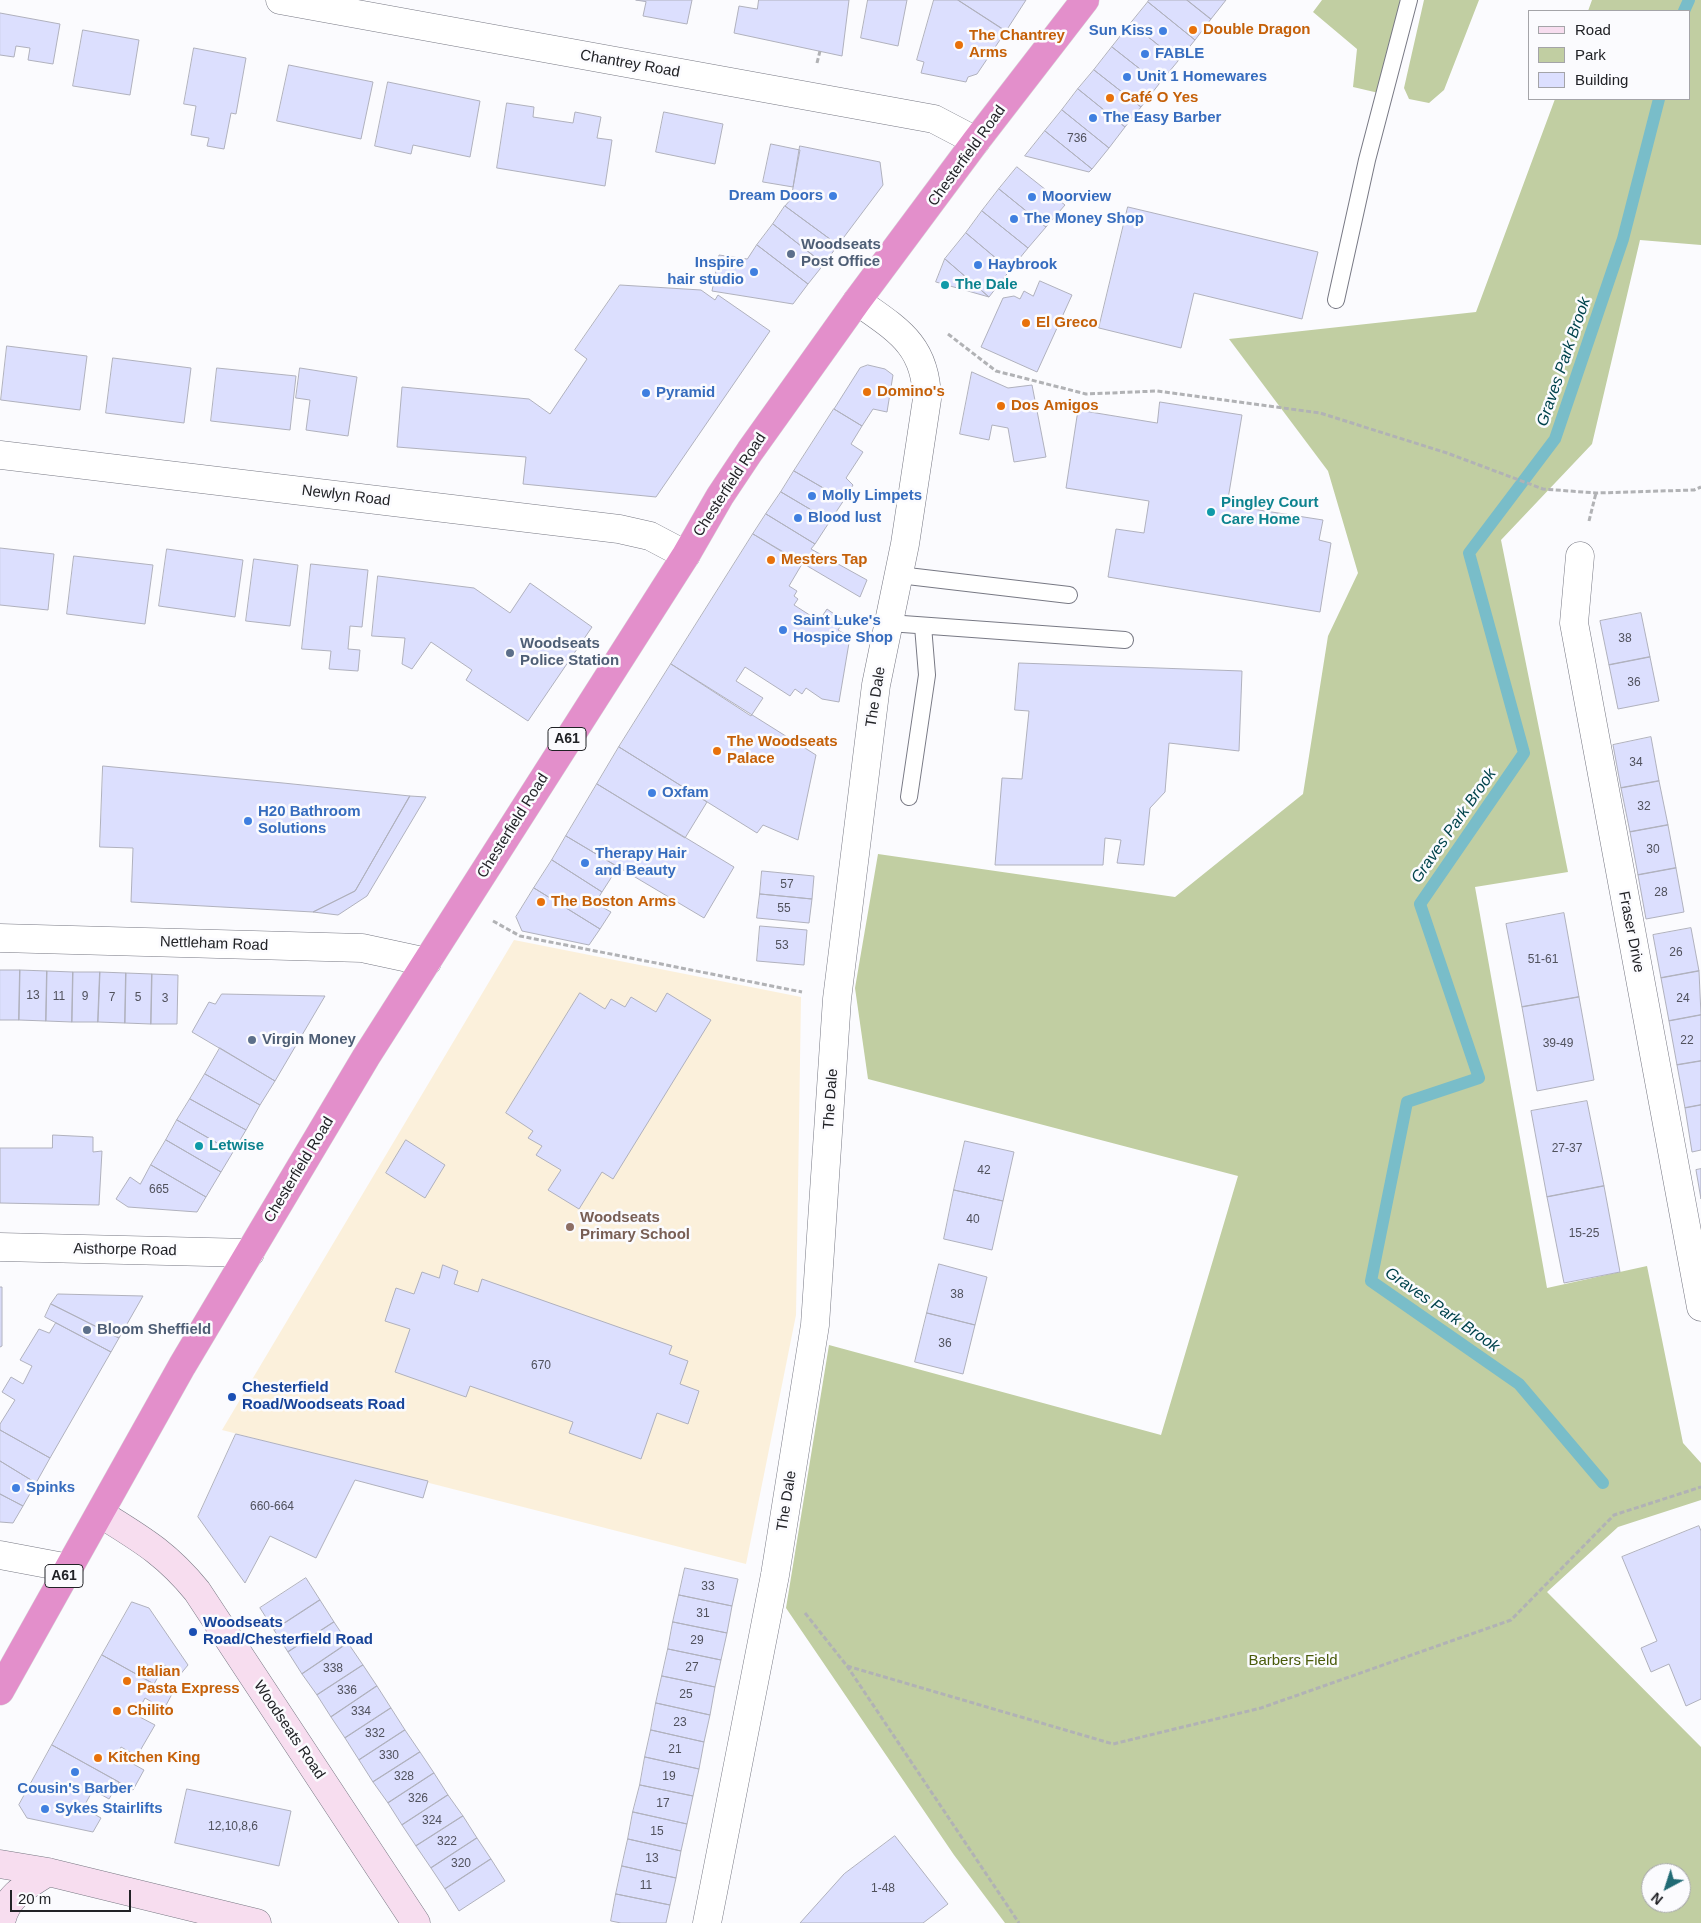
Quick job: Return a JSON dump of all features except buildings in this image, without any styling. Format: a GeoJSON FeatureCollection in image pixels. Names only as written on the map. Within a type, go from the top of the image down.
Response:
{"type":"FeatureCollection","features":[{"type":"Feature","properties":{"kind":"highway","name":"Chesterfield Road"},"geometry":{"type":"LineString","coordinates":[[0,1692],[182,1366],[366,1057],[464,905],[543,776],[686,556],[720,496],[750,451],[858,301],[976,142],[1086,0]]}},
{"type":"Feature","properties":{"kind":"street","name":"Chantrey Road"},"geometry":{"type":"LineString","coordinates":[[280,0],[934,119],[976,142]]}},
{"type":"Feature","properties":{"kind":"street","name":"The Dale"},"geometry":{"type":"LineString","coordinates":[[707,1923],[775,1575],[815,1325],[837,1000],[876,685],[899,575],[927,399],[926,380],[920,358],[907,340],[858,301]]}},
{"type":"Feature","properties":{"kind":"street","name":"Newlyn Road"},"geometry":{"type":"LineString","coordinates":[[0,455],[619,528],[650,536],[686,556]]}},
{"type":"Feature","properties":{"kind":"street","name":"Fraser Drive"},"geometry":{"type":"LineString","coordinates":[[1580,556],[1574,623],[1701,1307]]}},
{"type":"Feature","properties":{"kind":"street","name":"Nettleham Road"},"geometry":{"type":"LineString","coordinates":[[0,938],[362,948],[427,962]]}},
{"type":"Feature","properties":{"kind":"street","name":"Aisthorpe Road"},"geometry":{"type":"LineString","coordinates":[[0,1247],[250,1253]]}},
{"type":"Feature","properties":{"kind":"street","name":"Woodseats Road"},"geometry":{"type":"LineString","coordinates":[[101,1514],[165,1556],[178,1567],[197,1591],[416,1923]]}},
{"type":"Feature","properties":{"kind":"street"},"geometry":{"type":"LineString","coordinates":[[0,1556],[69,1568]]}},
{"type":"Feature","properties":{"kind":"street"},"geometry":{"type":"LineString","coordinates":[[0,1864],[48,1872],[257,1923]]}},
{"type":"Feature","properties":{"kind":"street"},"geometry":{"type":"LineString","coordinates":[[1,1923],[3,1913],[13,1897],[48,1872]]}},
{"type":"Feature","properties":{"kind":"lane"},"geometry":{"type":"LineString","coordinates":[[1336,300],[1367,160],[1409,0]]}},
{"type":"Feature","properties":{"kind":"lane"},"geometry":{"type":"LineString","coordinates":[[899,575],[1069,595]]}},
{"type":"Feature","properties":{"kind":"lane"},"geometry":{"type":"LineString","coordinates":[[889,624],[1125,640]]}},
{"type":"Feature","properties":{"kind":"lane"},"geometry":{"type":"LineString","coordinates":[[909,797],[927,674],[922,626]]}},
{"type":"Feature","properties":{"kind":"path"},"geometry":{"type":"LineString","coordinates":[[944,331],[996,371],[1086,394],[1157,391],[1320,414],[1447,453],[1543,489],[1596,493],[1694,490],[1701,487]]}},
{"type":"Feature","properties":{"kind":"path"},"geometry":{"type":"LineString","coordinates":[[464,905],[520,936],[837,1000]]}},
{"type":"Feature","properties":{"kind":"path"},"geometry":{"type":"LineString","coordinates":[[847,1666],[1114,1744],[1261,1708],[1510,1620],[1614,1515],[1701,1486]]}},
{"type":"Feature","properties":{"kind":"path"},"geometry":{"type":"LineString","coordinates":[[775,1575],[847,1666],[1019,1923]]}},
{"type":"Feature","properties":{"kind":"shaded area","name":"Woodseats Primary School"},"geometry":{"type":"Polygon","coordinates":[[[514,940],[801,997],[796,1315],[746,1564],[222,1430],[514,940]]]}},
{"type":"Feature","properties":{"kind":"green space"},"geometry":{"type":"Polygon","coordinates":[[[1322,0],[1400,0],[1383,94],[1353,87],[1357,49],[1313,12],[1322,0]]]}},
{"type":"Feature","properties":{"kind":"green space"},"geometry":{"type":"Polygon","coordinates":[[[1424,0],[1479,0],[1444,90],[1429,103],[1409,99],[1404,88],[1424,0]]]}},
{"type":"Feature","properties":{"kind":"green space","name":"Barbers Field"},"geometry":{"type":"Polygon","coordinates":[[[1592,0],[1701,0],[1701,245],[1640,240],[1592,444],[1501,540],[1568,872],[1475,887],[1547,1288],[1647,1266],[1683,1443],[1701,1463],[1701,1500],[1618,1527],[1547,1592],[1701,1747],[1701,1923],[1005,1923],[954,1855],[786,1608],[829,1345],[1161,1435],[1238,1176],[868,1079],[855,988],[878,854],[1175,897],[1303,794],[1328,636],[1358,573],[1328,471],[1229,339],[1476,312],[1555,100],[1691,100],[1691,10],[1588,10],[1592,0]]]}},
{"type":"Feature","properties":{"kind":"waterway","name":"Graves Park Brook"},"geometry":{"type":"LineString","coordinates":[[1684,10],[1689,0]]}},
{"type":"Feature","properties":{"kind":"waterway","name":"Graves Park Brook"},"geometry":{"type":"LineString","coordinates":[[1603,1483],[1519,1384],[1371,1281],[1407,1102],[1479,1078],[1420,904],[1524,753],[1469,553],[1555,439],[1623,239],[1659,100]]}},
{"type":"Feature","properties":{"kind":"place","name":"Double Dragon"},"geometry":{"type":"Point","coordinates":[1193,30]}},
{"type":"Feature","properties":{"kind":"place","name":"Sun Kiss"},"geometry":{"type":"Point","coordinates":[1163,31]}},
{"type":"Feature","properties":{"kind":"place","name":"The Chantrey Arms"},"geometry":{"type":"Point","coordinates":[959,45]}},
{"type":"Feature","properties":{"kind":"place","name":"FABLE"},"geometry":{"type":"Point","coordinates":[1145,54]}},
{"type":"Feature","properties":{"kind":"place","name":"Unit 1 Homewares"},"geometry":{"type":"Point","coordinates":[1127,77]}},
{"type":"Feature","properties":{"kind":"place","name":"Café O Yes"},"geometry":{"type":"Point","coordinates":[1110,98]}},
{"type":"Feature","properties":{"kind":"place","name":"The Easy Barber"},"geometry":{"type":"Point","coordinates":[1093,118]}},
{"type":"Feature","properties":{"kind":"place","name":"Dream Doors"},"geometry":{"type":"Point","coordinates":[833,196]}},
{"type":"Feature","properties":{"kind":"place","name":"Moorview"},"geometry":{"type":"Point","coordinates":[1032,197]}},
{"type":"Feature","properties":{"kind":"place","name":"The Money Shop"},"geometry":{"type":"Point","coordinates":[1014,219]}},
{"type":"Feature","properties":{"kind":"place","name":"Woodseats Post Office"},"geometry":{"type":"Point","coordinates":[791,254]}},
{"type":"Feature","properties":{"kind":"place","name":"Haybrook"},"geometry":{"type":"Point","coordinates":[978,265]}},
{"type":"Feature","properties":{"kind":"place","name":"Inspire hair studio"},"geometry":{"type":"Point","coordinates":[754,272]}},
{"type":"Feature","properties":{"kind":"place","name":"The Dale"},"geometry":{"type":"Point","coordinates":[945,285]}},
{"type":"Feature","properties":{"kind":"place","name":"El Greco"},"geometry":{"type":"Point","coordinates":[1026,323]}},
{"type":"Feature","properties":{"kind":"place","name":"Domino's"},"geometry":{"type":"Point","coordinates":[867,392]}},
{"type":"Feature","properties":{"kind":"place","name":"Pyramid"},"geometry":{"type":"Point","coordinates":[646,393]}},
{"type":"Feature","properties":{"kind":"place","name":"Dos Amigos"},"geometry":{"type":"Point","coordinates":[1001,406]}},
{"type":"Feature","properties":{"kind":"place","name":"Molly Limpets"},"geometry":{"type":"Point","coordinates":[812,496]}},
{"type":"Feature","properties":{"kind":"place","name":"Pingley Court Care Home"},"geometry":{"type":"Point","coordinates":[1211,512]}},
{"type":"Feature","properties":{"kind":"place","name":"Blood lust"},"geometry":{"type":"Point","coordinates":[798,518]}},
{"type":"Feature","properties":{"kind":"place","name":"Mesters Tap"},"geometry":{"type":"Point","coordinates":[771,560]}},
{"type":"Feature","properties":{"kind":"place","name":"Saint Luke's Hospice Shop"},"geometry":{"type":"Point","coordinates":[783,630]}},
{"type":"Feature","properties":{"kind":"place","name":"Woodseats Police Station"},"geometry":{"type":"Point","coordinates":[510,653]}},
{"type":"Feature","properties":{"kind":"place","name":"The Woodseats Palace"},"geometry":{"type":"Point","coordinates":[717,751]}},
{"type":"Feature","properties":{"kind":"place","name":"Oxfam"},"geometry":{"type":"Point","coordinates":[652,793]}},
{"type":"Feature","properties":{"kind":"place","name":"H20 Bathroom Solutions"},"geometry":{"type":"Point","coordinates":[248,821]}},
{"type":"Feature","properties":{"kind":"place","name":"Therapy Hair and Beauty"},"geometry":{"type":"Point","coordinates":[585,863]}},
{"type":"Feature","properties":{"kind":"place","name":"The Boston Arms"},"geometry":{"type":"Point","coordinates":[541,902]}},
{"type":"Feature","properties":{"kind":"place","name":"Virgin Money"},"geometry":{"type":"Point","coordinates":[252,1040]}},
{"type":"Feature","properties":{"kind":"place","name":"Letwise"},"geometry":{"type":"Point","coordinates":[199,1146]}},
{"type":"Feature","properties":{"kind":"place","name":"Woodseats Primary School"},"geometry":{"type":"Point","coordinates":[570,1227]}},
{"type":"Feature","properties":{"kind":"place","name":"Bloom Sheffield"},"geometry":{"type":"Point","coordinates":[87,1330]}},
{"type":"Feature","properties":{"kind":"place","name":"Chesterfield Road/Woodseats Road"},"geometry":{"type":"Point","coordinates":[232,1397]}},
{"type":"Feature","properties":{"kind":"place","name":"Spinks"},"geometry":{"type":"Point","coordinates":[16,1488]}},
{"type":"Feature","properties":{"kind":"place","name":"Woodseats Road/Chesterfield Road"},"geometry":{"type":"Point","coordinates":[193,1632]}},
{"type":"Feature","properties":{"kind":"place","name":"Italian Pasta Express"},"geometry":{"type":"Point","coordinates":[127,1681]}},
{"type":"Feature","properties":{"kind":"place","name":"Chilito"},"geometry":{"type":"Point","coordinates":[117,1711]}},
{"type":"Feature","properties":{"kind":"place","name":"Kitchen King"},"geometry":{"type":"Point","coordinates":[98,1758]}},
{"type":"Feature","properties":{"kind":"place","name":"Cousin's Barber"},"geometry":{"type":"Point","coordinates":[75,1772]}},
{"type":"Feature","properties":{"kind":"place","name":"Sykes Stairlifts"},"geometry":{"type":"Point","coordinates":[45,1809]}}]}
